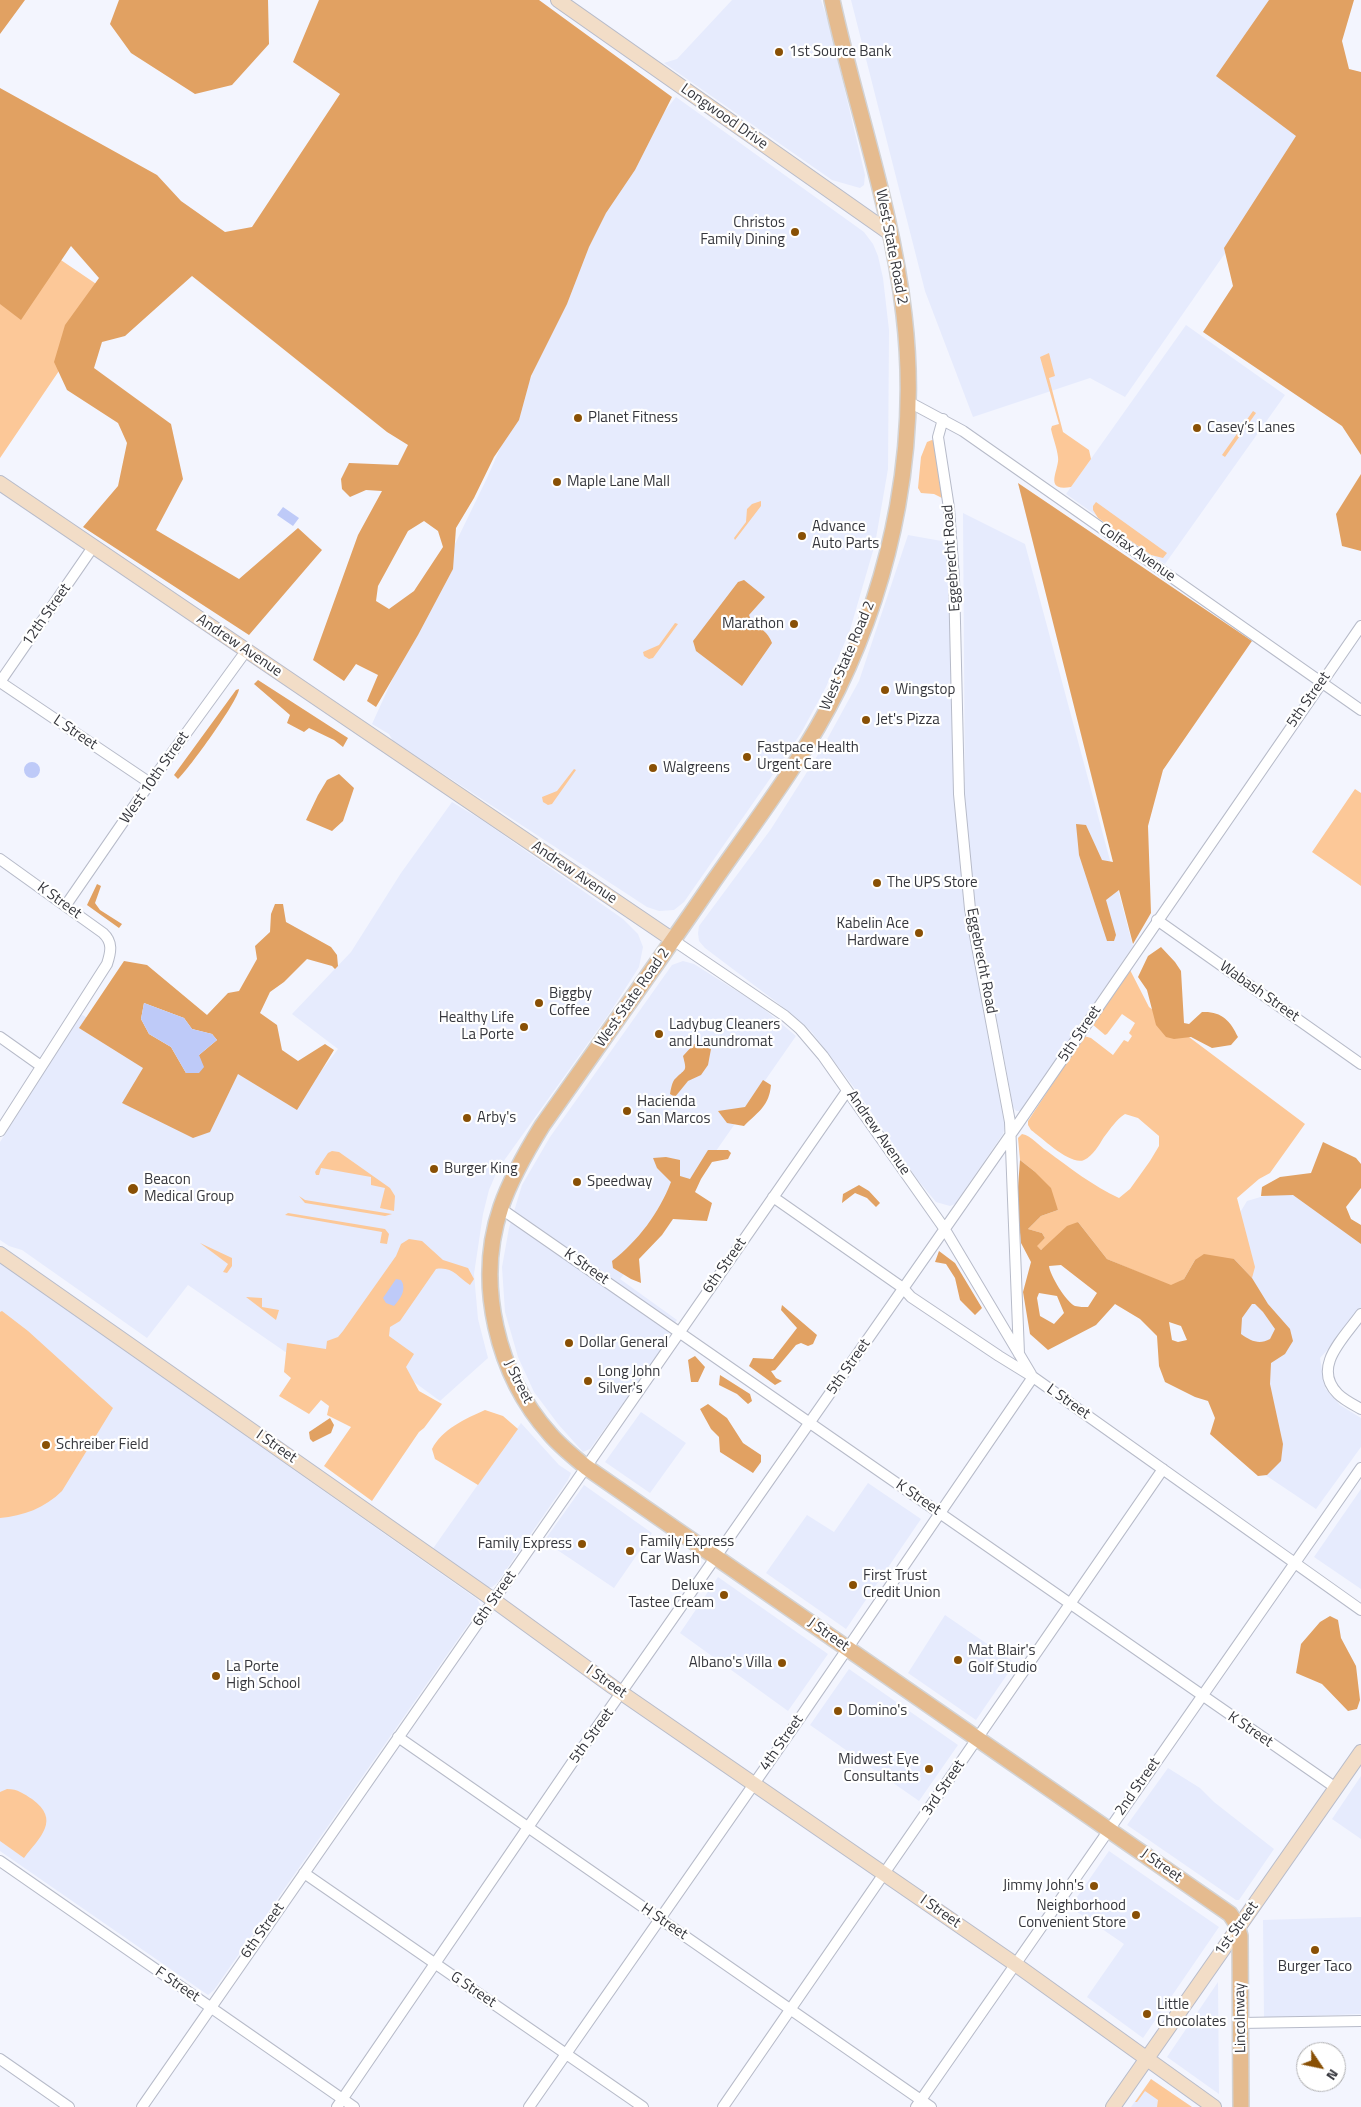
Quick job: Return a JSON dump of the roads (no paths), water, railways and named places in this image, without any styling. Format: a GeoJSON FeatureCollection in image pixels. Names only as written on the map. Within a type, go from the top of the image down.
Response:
{"type":"FeatureCollection","features":[{"type":"Feature","properties":{"kind":"main road","name":"West State Road 2"},"geometry":{"type":"LineString","coordinates":[[490,1287],[493,1238],[500,1208],[512,1179],[542,1126],[673,940],[809,741],[838,687],[864,626],[884,564],[898,507],[906,450],[909,402],[905,317],[891,234],[832,0]]}},
{"type":"Feature","properties":{"kind":"main road","name":"J Street"},"geometry":{"type":"LineString","coordinates":[[490,1287],[495,1324],[504,1356],[515,1381],[533,1412],[550,1434],[586,1467],[1230,1914],[1238,1928]]}},
{"type":"Feature","properties":{"kind":"main road","name":"Lincolnway"},"geometry":{"type":"LineString","coordinates":[[1238,1928],[1241,2107]]}},
{"type":"Feature","properties":{"kind":"street","name":"Longwood Drive"},"geometry":{"type":"LineString","coordinates":[[558,0],[891,234]]}},
{"type":"Feature","properties":{"kind":"street","name":"Colfax Avenue"},"geometry":{"type":"LineString","coordinates":[[909,402],[963,431],[1361,710]]}},
{"type":"Feature","properties":{"kind":"street","name":"Eggebrecht Road"},"geometry":{"type":"LineString","coordinates":[[942,419],[938,437],[948,508],[954,579],[959,794],[970,909],[1000,1063],[1010,1135],[1019,1354]]}},
{"type":"Feature","properties":{"kind":"street","name":"Andrew Avenue"},"geometry":{"type":"LineString","coordinates":[[0,484],[785,1016],[800,1029],[823,1056],[944,1228],[1033,1377]]}},
{"type":"Feature","properties":{"kind":"street","name":"12th Street"},"geometry":{"type":"LineString","coordinates":[[0,682],[93,547]]}},
{"type":"Feature","properties":{"kind":"street","name":"5th Street"},"geometry":{"type":"LineString","coordinates":[[340,2103],[528,1828],[1361,626]]}},
{"type":"Feature","properties":{"kind":"street","name":"West 10th Street"},"geometry":{"type":"LineString","coordinates":[[66,906],[150,783],[246,651]]}},
{"type":"Feature","properties":{"kind":"street","name":"L Street"},"geometry":{"type":"LineString","coordinates":[[0,682],[150,783]]}},
{"type":"Feature","properties":{"kind":"street","name":"K Street"},"geometry":{"type":"LineString","coordinates":[[0,859],[103,933],[109,940],[111,949],[107,964],[41,1066]]}},
{"type":"Feature","properties":{"kind":"street","name":"Wabash Street"},"geometry":{"type":"LineString","coordinates":[[1157,920],[1361,1064]]}},
{"type":"Feature","properties":{"kind":"street"},"geometry":{"type":"LineString","coordinates":[[0,1037],[41,1066],[0,1131]]}},
{"type":"Feature","properties":{"kind":"street","name":"6th Street"},"geometry":{"type":"LineString","coordinates":[[142,2107],[847,1091]]}},
{"type":"Feature","properties":{"kind":"street","name":"L Street"},"geometry":{"type":"LineString","coordinates":[[773,1197],[904,1288],[912,1297],[1033,1377],[1164,1469],[1361,1610]]}},
{"type":"Feature","properties":{"kind":"street","name":"K Street"},"geometry":{"type":"LineString","coordinates":[[500,1208],[1336,1788]]}},
{"type":"Feature","properties":{"kind":"street","name":"I Street"},"geometry":{"type":"LineString","coordinates":[[0,1254],[622,1693],[1015,1964],[1214,2107]]}},
{"type":"Feature","properties":{"kind":"street"},"geometry":{"type":"LineString","coordinates":[[1361,1314],[1329,1359],[1326,1370],[1327,1380],[1339,1395],[1361,1409]]}},
{"type":"Feature","properties":{"kind":"street","name":"4th Street"},"geometry":{"type":"LineString","coordinates":[[529,2107],[754,1784],[1033,1377]]}},
{"type":"Feature","properties":{"kind":"street","name":"2nd Street"},"geometry":{"type":"LineString","coordinates":[[919,2104],[1361,1468]]}},
{"type":"Feature","properties":{"kind":"street","name":"3rd Street"},"geometry":{"type":"LineString","coordinates":[[723,2107],[1164,1469]]}},
{"type":"Feature","properties":{"kind":"street","name":"H Street"},"geometry":{"type":"LineString","coordinates":[[398,1737],[790,2011],[853,2052],[919,2104],[931,2107]]}},
{"type":"Feature","properties":{"kind":"street","name":"1st Street"},"geometry":{"type":"LineString","coordinates":[[1113,2107],[1361,1752]]}},
{"type":"Feature","properties":{"kind":"street","name":"F Street"},"geometry":{"type":"LineString","coordinates":[[0,1861],[210,2008],[340,2103],[354,2107]]}},
{"type":"Feature","properties":{"kind":"street","name":"G Street"},"geometry":{"type":"LineString","coordinates":[[304,1873],[643,2107]]}},
{"type":"Feature","properties":{"kind":"street"},"geometry":{"type":"LineString","coordinates":[[1241,2023],[1361,2021]]}},
{"type":"Feature","properties":{"kind":"street"},"geometry":{"type":"LineString","coordinates":[[0,2059],[69,2107]]}},
{"type":"Feature","properties":{"kind":"water"},"geometry":{"type":"Polygon","coordinates":[[[283,507],[299,518],[293,526],[277,515],[283,507]]]}},
{"type":"Feature","properties":{"kind":"water"},"geometry":{"type":"Polygon","coordinates":[[[32,762],[40,770],[32,778],[24,770],[32,762]]]}},
{"type":"Feature","properties":{"kind":"water"},"geometry":{"type":"Polygon","coordinates":[[[144,1003],[184,1018],[192,1029],[212,1034],[217,1040],[199,1055],[204,1067],[199,1073],[186,1073],[171,1047],[149,1034],[141,1019],[144,1003]]]}},
{"type":"Feature","properties":{"kind":"water"},"geometry":{"type":"Polygon","coordinates":[[[396,1279],[401,1280],[403,1283],[403,1290],[401,1297],[394,1306],[386,1303],[383,1298],[396,1279]]]}},
{"type":"Feature","properties":{"kind":"place","name":"1st Source Bank"},"geometry":{"type":"Point","coordinates":[779,52]}},
{"type":"Feature","properties":{"kind":"place","name":"Christos Family Dining"},"geometry":{"type":"Point","coordinates":[795,232]}},
{"type":"Feature","properties":{"kind":"place","name":"Planet Fitness"},"geometry":{"type":"Point","coordinates":[578,418]}},
{"type":"Feature","properties":{"kind":"place","name":"Casey’s Lanes"},"geometry":{"type":"Point","coordinates":[1197,428]}},
{"type":"Feature","properties":{"kind":"place","name":"Maple Lane Mall"},"geometry":{"type":"Point","coordinates":[557,482]}},
{"type":"Feature","properties":{"kind":"place","name":"Advance Auto Parts"},"geometry":{"type":"Point","coordinates":[802,536]}},
{"type":"Feature","properties":{"kind":"place","name":"Marathon"},"geometry":{"type":"Point","coordinates":[794,624]}},
{"type":"Feature","properties":{"kind":"place","name":"Wingstop"},"geometry":{"type":"Point","coordinates":[885,690]}},
{"type":"Feature","properties":{"kind":"place","name":"Jet's Pizza"},"geometry":{"type":"Point","coordinates":[866,720]}},
{"type":"Feature","properties":{"kind":"place","name":"Fastpace Health Urgent Care"},"geometry":{"type":"Point","coordinates":[747,757]}},
{"type":"Feature","properties":{"kind":"place","name":"Walgreens"},"geometry":{"type":"Point","coordinates":[653,768]}},
{"type":"Feature","properties":{"kind":"place","name":"The UPS Store"},"geometry":{"type":"Point","coordinates":[877,883]}},
{"type":"Feature","properties":{"kind":"place","name":"Kabelin Ace Hardware"},"geometry":{"type":"Point","coordinates":[919,933]}},
{"type":"Feature","properties":{"kind":"place","name":"Biggby Coffee"},"geometry":{"type":"Point","coordinates":[539,1003]}},
{"type":"Feature","properties":{"kind":"place","name":"Healthy Life La Porte"},"geometry":{"type":"Point","coordinates":[524,1027]}},
{"type":"Feature","properties":{"kind":"place","name":"Ladybug Cleaners and Laundromat"},"geometry":{"type":"Point","coordinates":[659,1034]}},
{"type":"Feature","properties":{"kind":"place","name":"Hacienda San Marcos"},"geometry":{"type":"Point","coordinates":[627,1111]}},
{"type":"Feature","properties":{"kind":"place","name":"Arby's"},"geometry":{"type":"Point","coordinates":[467,1118]}},
{"type":"Feature","properties":{"kind":"place","name":"Burger King"},"geometry":{"type":"Point","coordinates":[434,1169]}},
{"type":"Feature","properties":{"kind":"place","name":"Speedway"},"geometry":{"type":"Point","coordinates":[577,1182]}},
{"type":"Feature","properties":{"kind":"place","name":"Beacon Medical Group"},"geometry":{"type":"Point","coordinates":[133,1189]}},
{"type":"Feature","properties":{"kind":"place","name":"Dollar General"},"geometry":{"type":"Point","coordinates":[569,1343]}},
{"type":"Feature","properties":{"kind":"place","name":"Long John Silver's"},"geometry":{"type":"Point","coordinates":[588,1381]}},
{"type":"Feature","properties":{"kind":"place","name":"Schreiber Field"},"geometry":{"type":"Point","coordinates":[46,1445]}},
{"type":"Feature","properties":{"kind":"place","name":"Family Express"},"geometry":{"type":"Point","coordinates":[582,1544]}},
{"type":"Feature","properties":{"kind":"place","name":"Family Express Car Wash"},"geometry":{"type":"Point","coordinates":[630,1551]}},
{"type":"Feature","properties":{"kind":"place","name":"First Trust Credit Union"},"geometry":{"type":"Point","coordinates":[853,1585]}},
{"type":"Feature","properties":{"kind":"place","name":"Deluxe Tastee Cream"},"geometry":{"type":"Point","coordinates":[724,1595]}},
{"type":"Feature","properties":{"kind":"place","name":"Mat Blair's Golf Studio"},"geometry":{"type":"Point","coordinates":[958,1660]}},
{"type":"Feature","properties":{"kind":"place","name":"Albano's Villa"},"geometry":{"type":"Point","coordinates":[782,1663]}},
{"type":"Feature","properties":{"kind":"place","name":"La Porte High School"},"geometry":{"type":"Point","coordinates":[216,1676]}},
{"type":"Feature","properties":{"kind":"place","name":"Domino's"},"geometry":{"type":"Point","coordinates":[838,1711]}},
{"type":"Feature","properties":{"kind":"place","name":"Midwest Eye Consultants"},"geometry":{"type":"Point","coordinates":[929,1769]}},
{"type":"Feature","properties":{"kind":"place","name":"Jimmy John's"},"geometry":{"type":"Point","coordinates":[1094,1886]}},
{"type":"Feature","properties":{"kind":"place","name":"Neighborhood Convenient Store"},"geometry":{"type":"Point","coordinates":[1136,1915]}},
{"type":"Feature","properties":{"kind":"place","name":"Burger Taco"},"geometry":{"type":"Point","coordinates":[1315,1950]}},
{"type":"Feature","properties":{"kind":"place","name":"Little Chocolates"},"geometry":{"type":"Point","coordinates":[1147,2014]}}]}
